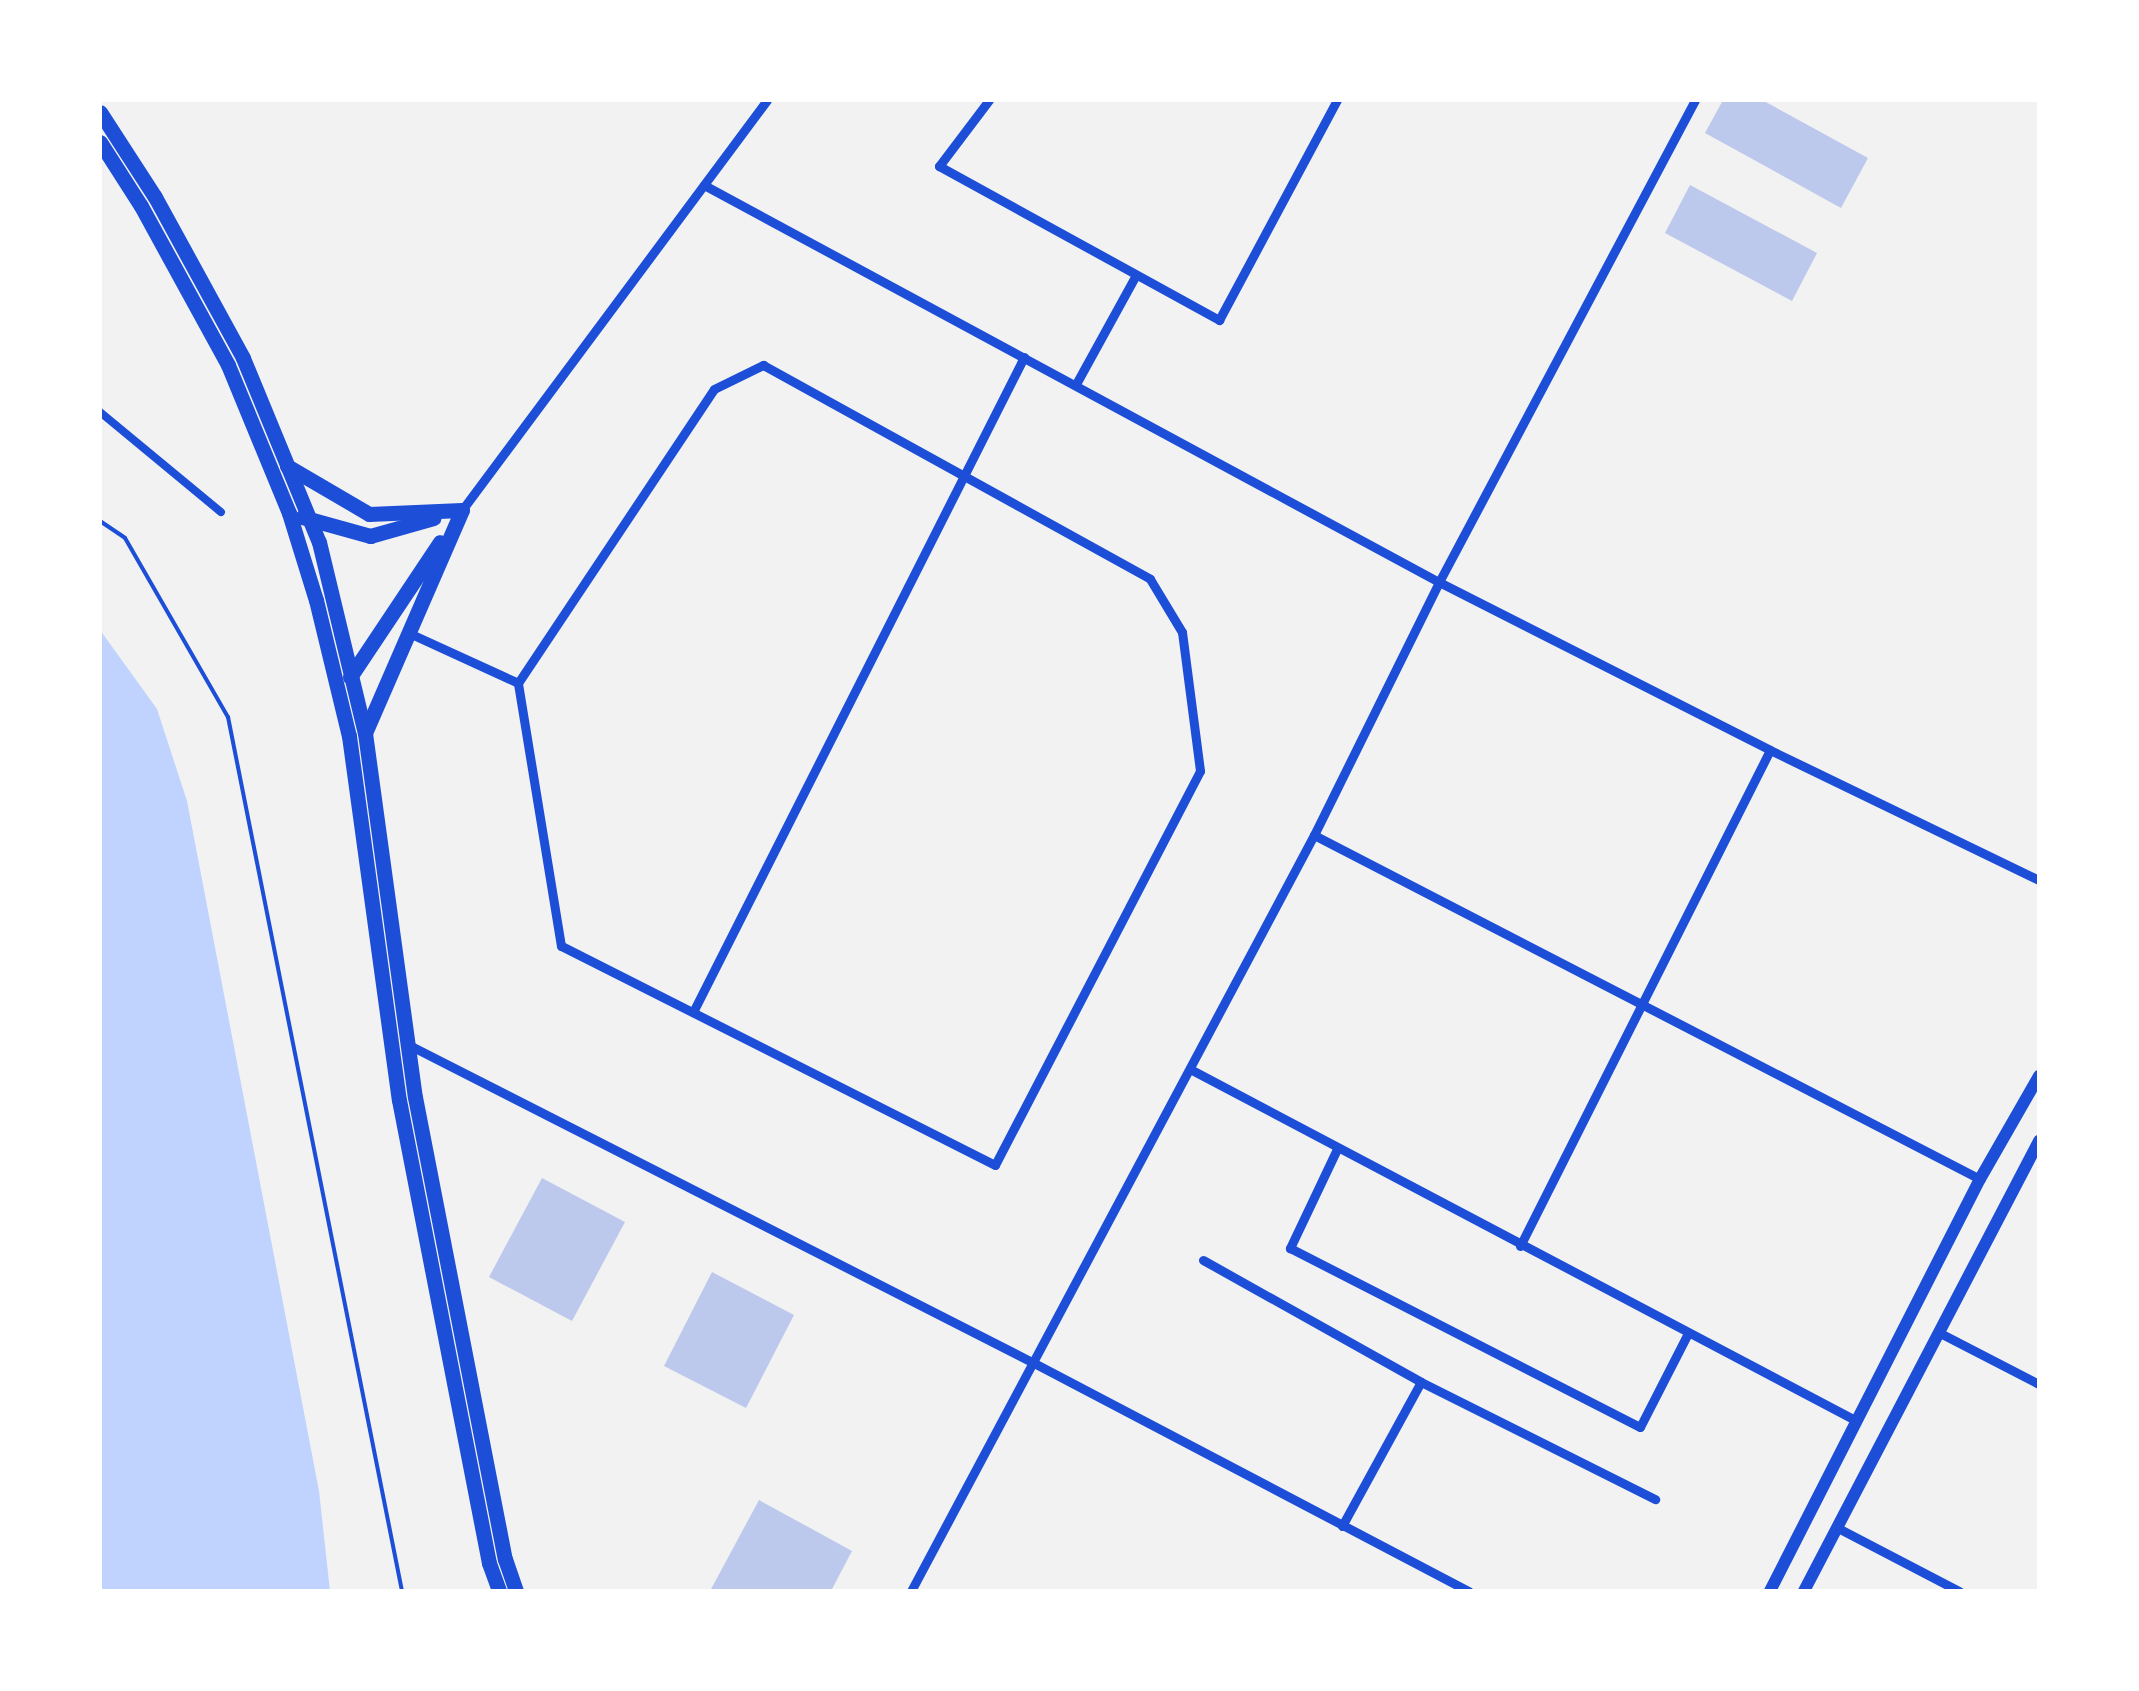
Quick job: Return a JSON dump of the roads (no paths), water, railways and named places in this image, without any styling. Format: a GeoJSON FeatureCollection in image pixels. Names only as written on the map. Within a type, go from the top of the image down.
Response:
{"type":"FeatureCollection","features":[{"type":"Feature","properties":{"kind":"main road"},"geometry":{"type":"LineString","coordinates":[[100,112],[156,197],[243,358],[309,518],[365,733],[415,1098],[505,1559],[516,1591]]}},
{"type":"Feature","properties":{"kind":"main road"},"geometry":{"type":"LineString","coordinates":[[100,142],[142,206],[228,365],[289,513],[349,736],[390,1037],[489,1563],[499,1591]]}},
{"type":"Feature","properties":{"kind":"main road"},"geometry":{"type":"LineString","coordinates":[[288,466],[369,514],[462,510]]}},
{"type":"Feature","properties":{"kind":"main road"},"geometry":{"type":"LineString","coordinates":[[289,513],[370,536],[462,510]]}},
{"type":"Feature","properties":{"kind":"main road"},"geometry":{"type":"LineString","coordinates":[[365,733],[462,510]]}},
{"type":"Feature","properties":{"kind":"main road"},"geometry":{"type":"LineString","coordinates":[[338,694],[462,510]]}},
{"type":"Feature","properties":{"kind":"main road"},"geometry":{"type":"LineString","coordinates":[[1770,1591],[1980,1179],[2039,1076]]}},
{"type":"Feature","properties":{"kind":"main road"},"geometry":{"type":"LineString","coordinates":[[1804,1591],[2039,1141]]}},
{"type":"Feature","properties":{"kind":"street"},"geometry":{"type":"LineString","coordinates":[[462,510],[767,100]]}},
{"type":"Feature","properties":{"kind":"street"},"geometry":{"type":"LineString","coordinates":[[990,100],[939,166],[1219,320],[1337,100]]}},
{"type":"Feature","properties":{"kind":"street"},"geometry":{"type":"LineString","coordinates":[[911,1591],[1314,835],[1439,582],[1696,100]]}},
{"type":"Feature","properties":{"kind":"street"},"geometry":{"type":"LineString","coordinates":[[704,185],[1439,582],[1770,750],[2039,880]]}},
{"type":"Feature","properties":{"kind":"street"},"geometry":{"type":"LineString","coordinates":[[1076,384],[1136,275]]}},
{"type":"Feature","properties":{"kind":"street"},"geometry":{"type":"LineString","coordinates":[[692,1012],[1024,357]]}},
{"type":"Feature","properties":{"kind":"street"},"geometry":{"type":"LineString","coordinates":[[762,365],[1150,579],[1182,632],[1200,770],[995,1165],[562,946],[518,682],[714,389],[762,365]]}},
{"type":"Feature","properties":{"kind":"street"},"geometry":{"type":"LineString","coordinates":[[100,412],[221,512]]}},
{"type":"Feature","properties":{"kind":"street"},"geometry":{"type":"LineString","coordinates":[[409,634],[518,682]]}},
{"type":"Feature","properties":{"kind":"street"},"geometry":{"type":"LineString","coordinates":[[1520,1246],[1770,750]]}},
{"type":"Feature","properties":{"kind":"street"},"geometry":{"type":"LineString","coordinates":[[1314,835],[1980,1179]]}},
{"type":"Feature","properties":{"kind":"street"},"geometry":{"type":"LineString","coordinates":[[390,1037],[1034,1362],[1468,1591]]}},
{"type":"Feature","properties":{"kind":"street"},"geometry":{"type":"LineString","coordinates":[[1190,1069],[1855,1420]]}},
{"type":"Feature","properties":{"kind":"street"},"geometry":{"type":"LineString","coordinates":[[1337,1149],[1290,1248],[1640,1426],[1688,1333]]}},
{"type":"Feature","properties":{"kind":"street"},"geometry":{"type":"LineString","coordinates":[[1203,1260],[1420,1382],[1655,1499]]}},
{"type":"Feature","properties":{"kind":"street"},"geometry":{"type":"LineString","coordinates":[[1940,1333],[2039,1384]]}},
{"type":"Feature","properties":{"kind":"street"},"geometry":{"type":"LineString","coordinates":[[1342,1526],[1420,1382]]}},
{"type":"Feature","properties":{"kind":"street"},"geometry":{"type":"LineString","coordinates":[[1836,1527],[1959,1591]]}},
{"type":"Feature","properties":{"kind":"water"},"geometry":{"type":"Polygon","coordinates":[[[100,630],[157,709],[187,801],[319,1491],[330,1591],[100,1591],[100,630]]]}}]}
